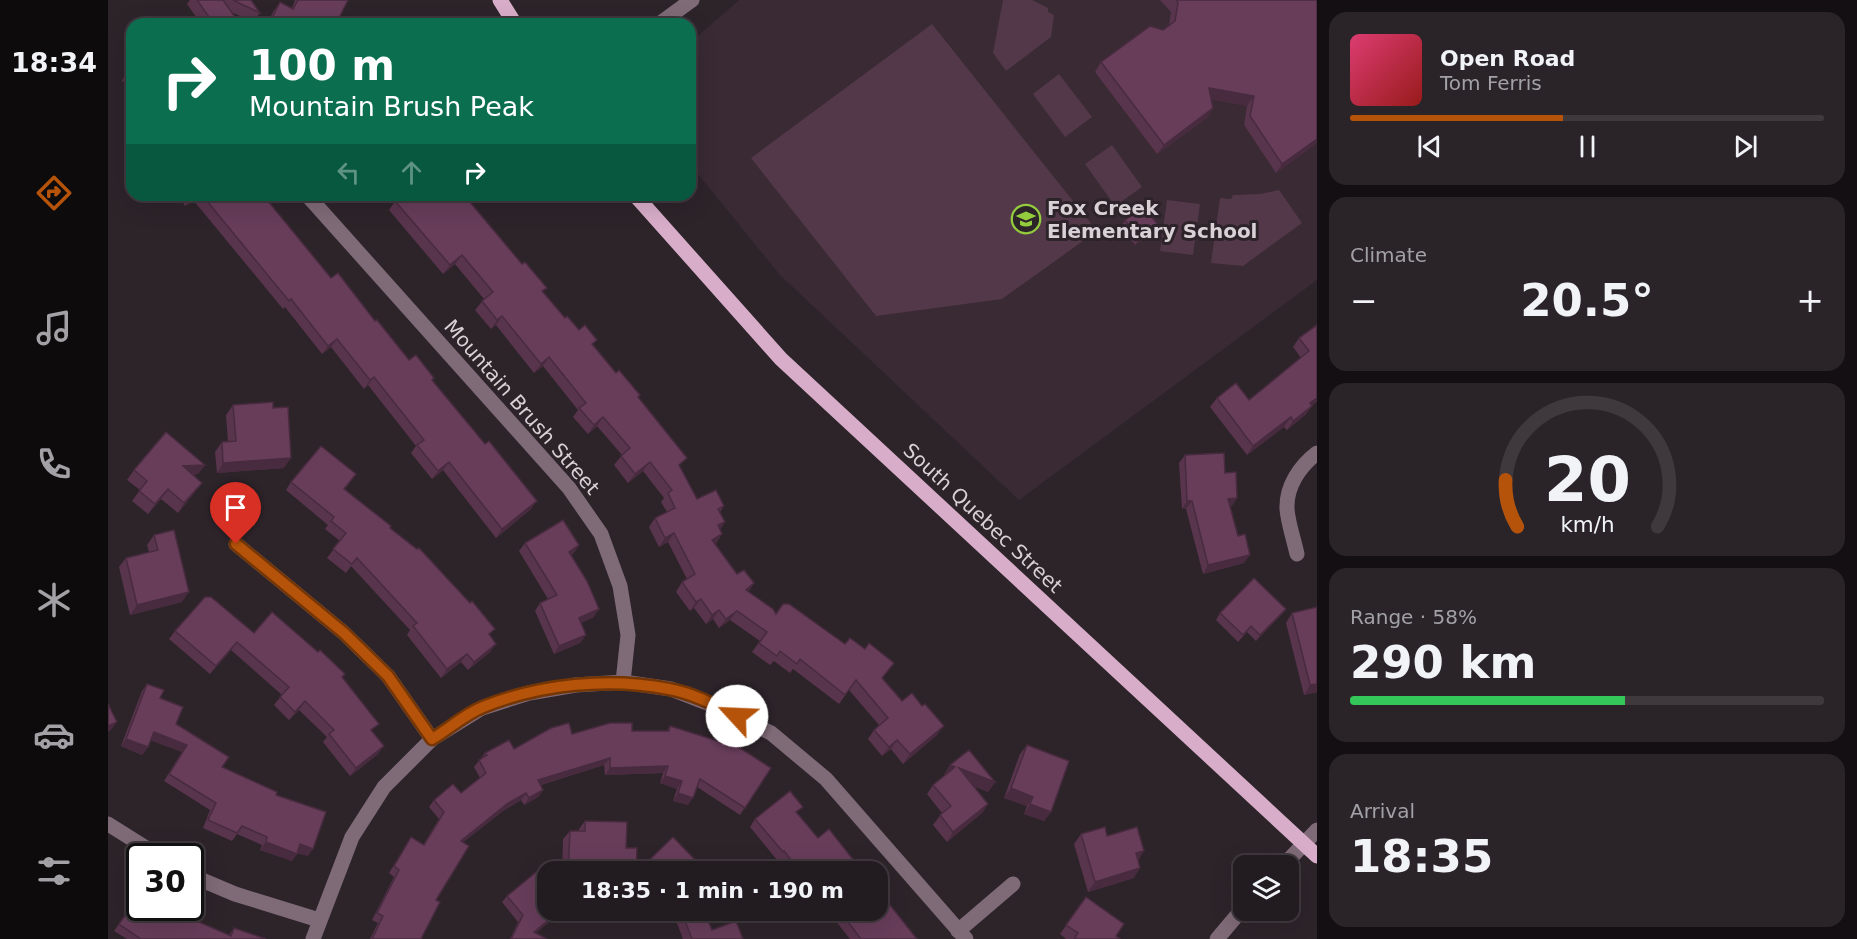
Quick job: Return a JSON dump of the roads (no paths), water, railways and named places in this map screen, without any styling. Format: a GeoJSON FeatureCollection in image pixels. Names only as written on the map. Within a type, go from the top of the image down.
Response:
{"type":"FeatureCollection","features":[{"type":"Feature","properties":{"kind":"main road"},"geometry":{"type":"LineString","coordinates":[[500,0],[510,18]]}},
{"type":"Feature","properties":{"kind":"main road","name":"South Quebec Street"},"geometry":{"type":"LineString","coordinates":[[640,201],[781,359],[1317,856]]}},
{"type":"Feature","properties":{"kind":"street"},"geometry":{"type":"LineString","coordinates":[[667,18],[692,0]]}},
{"type":"Feature","properties":{"kind":"street","name":"Mountain Brush Street"},"geometry":{"type":"LineString","coordinates":[[312,201],[569,488],[601,534],[620,586],[628,635],[623,682]]}},
{"type":"Feature","properties":{"kind":"street"},"geometry":{"type":"LineString","coordinates":[[1297,554],[1287,508],[1292,480],[1308,459],[1317,453]]}},
{"type":"Feature","properties":{"kind":"street"},"geometry":{"type":"LineString","coordinates":[[236,544],[344,633],[388,676],[432,739]]}},
{"type":"Feature","properties":{"kind":"street"},"geometry":{"type":"LineString","coordinates":[[313,939],[352,837],[384,787],[432,739],[482,708],[528,693],[623,682],[671,689],[720,708],[771,733],[826,779],[962,935],[1013,884]]}},
{"type":"Feature","properties":{"kind":"street"},"geometry":{"type":"LineString","coordinates":[[108,824],[138,843]]}},
{"type":"Feature","properties":{"kind":"street"},"geometry":{"type":"LineString","coordinates":[[1294,855],[1317,830]]}},
{"type":"Feature","properties":{"kind":"street"},"geometry":{"type":"LineString","coordinates":[[204,881],[235,894],[319,920]]}},
{"type":"Feature","properties":{"kind":"street"},"geometry":{"type":"LineString","coordinates":[[1217,939],[1233,920]]}},
{"type":"Feature","properties":{"kind":"place","name":"Fox Creek Elementary School"},"geometry":{"type":"Point","coordinates":[1026,219]}}]}
